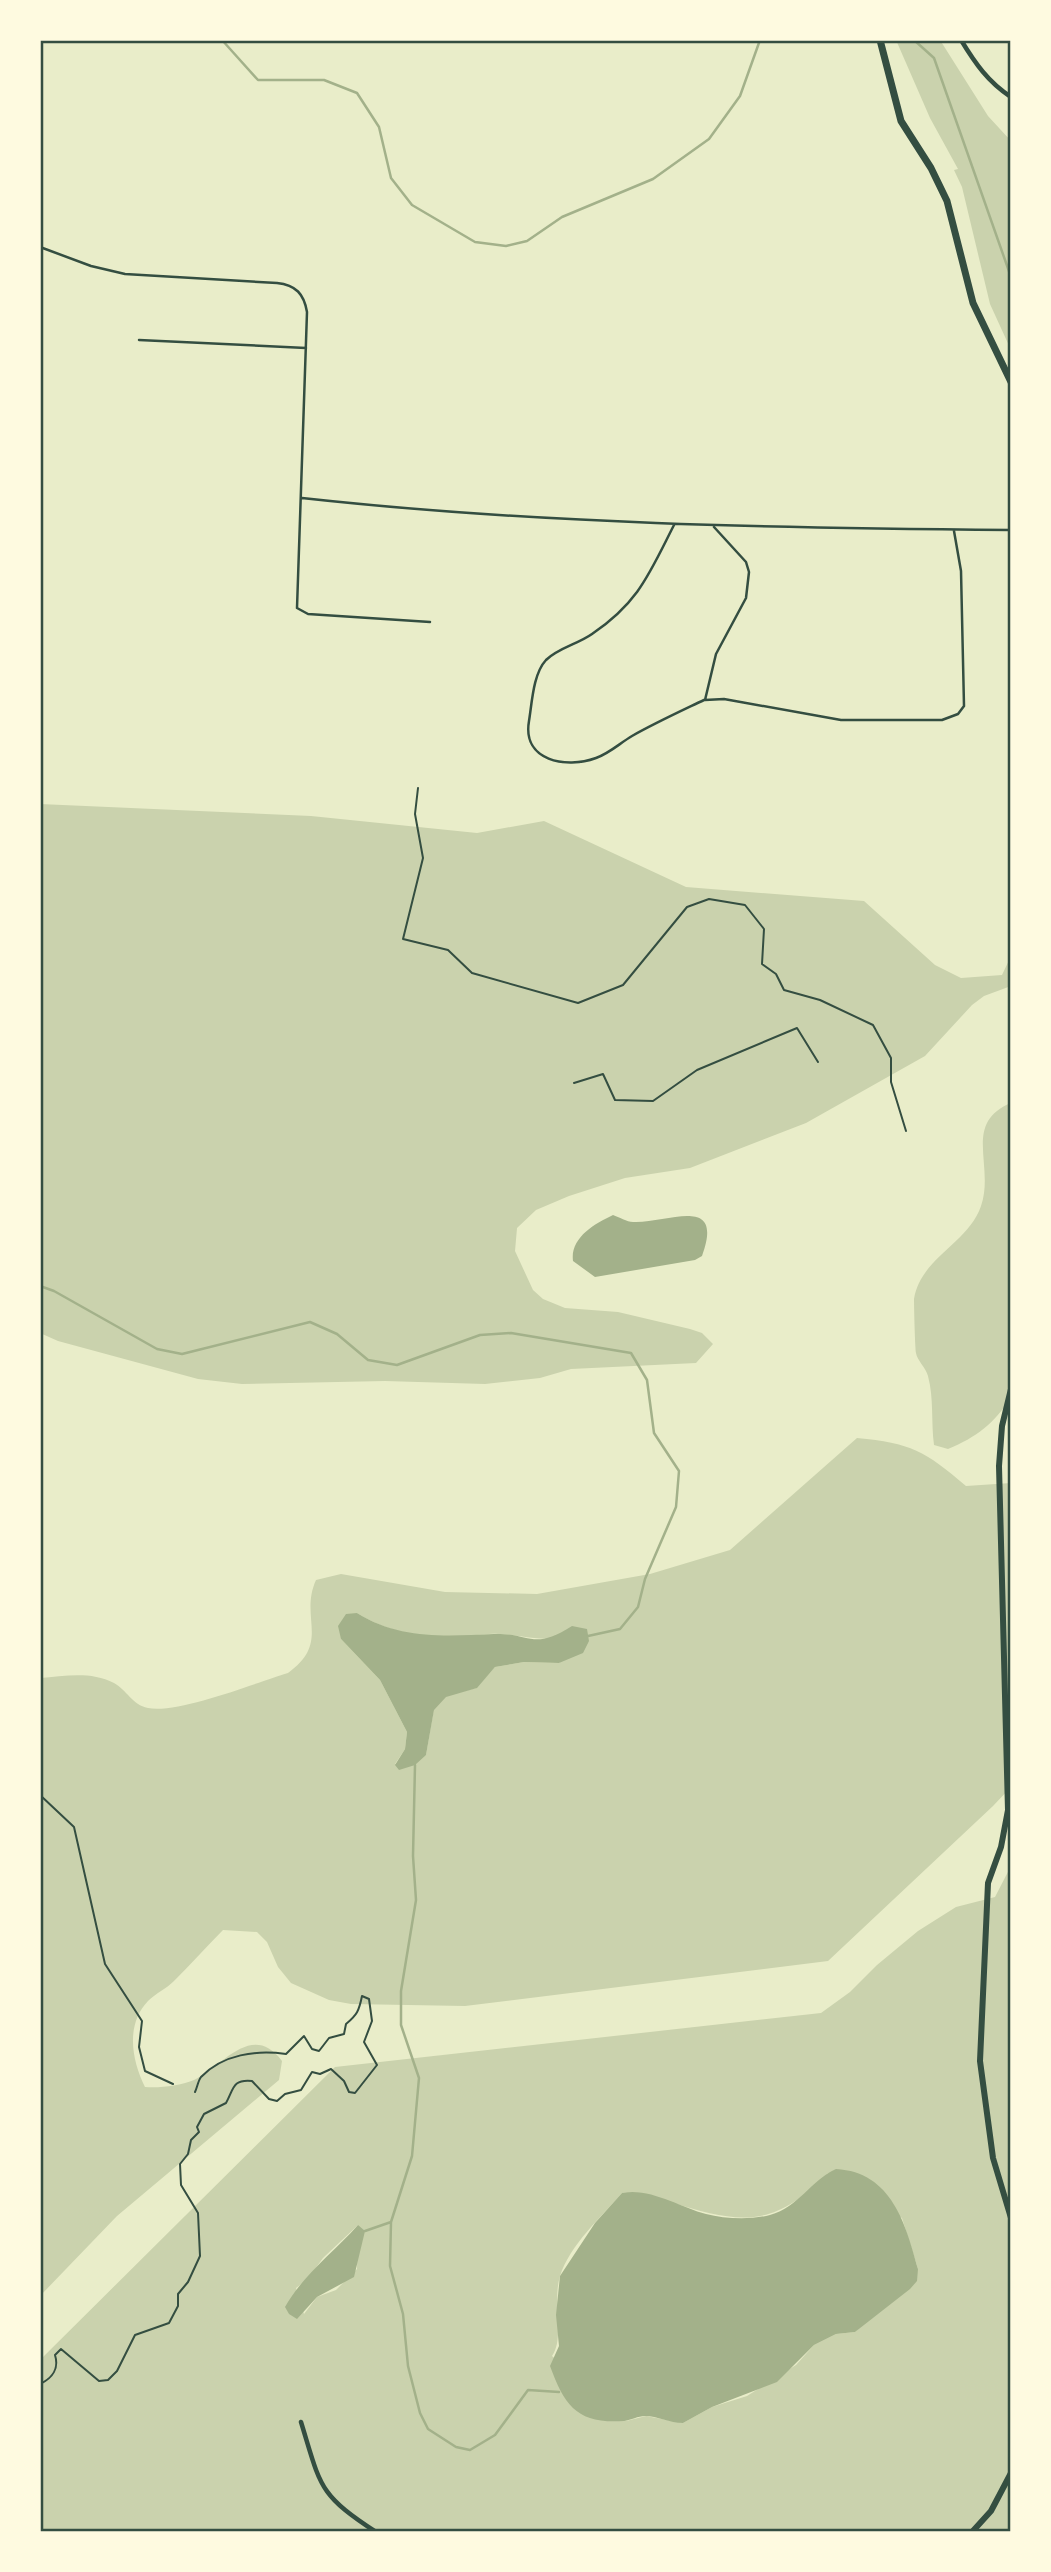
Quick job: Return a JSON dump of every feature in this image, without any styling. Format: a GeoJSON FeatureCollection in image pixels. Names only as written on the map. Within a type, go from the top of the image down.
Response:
{"type":"FeatureCollection","features":[{"type":"Feature","properties":{"kind":"main road"},"geometry":{"type":"LineString","coordinates":[[880,40],[901,121],[931,168],[947,201],[973,303],[1011,382]]}},
{"type":"Feature","properties":{"kind":"street"},"geometry":{"type":"LineString","coordinates":[[961,40],[986,77],[1011,97]]}},
{"type":"Feature","properties":{"kind":"street"},"geometry":{"type":"LineString","coordinates":[[1011,1389],[1002,1426],[999,1466],[1008,1810],[1001,1847],[988,1883],[980,2061],[993,2158],[1011,2218]]}},
{"type":"Feature","properties":{"kind":"street"},"geometry":{"type":"LineString","coordinates":[[301,2422],[320,2484],[337,2506],[376,2532]]}},
{"type":"Feature","properties":{"kind":"street"},"geometry":{"type":"LineString","coordinates":[[972,2532],[991,2511],[1011,2473]]}},
{"type":"Feature","properties":{"kind":"lane"},"geometry":{"type":"LineString","coordinates":[[40,247],[92,266],[125,274],[287,284],[301,294],[307,312],[297,608],[308,614],[430,622]]}},
{"type":"Feature","properties":{"kind":"lane"},"geometry":{"type":"LineString","coordinates":[[139,340],[306,348]]}},
{"type":"Feature","properties":{"kind":"lane"},"geometry":{"type":"LineString","coordinates":[[302,498],[447,513],[714,527],[1011,530]]}},
{"type":"Feature","properties":{"kind":"lane"},"geometry":{"type":"LineString","coordinates":[[674,525],[651,571],[620,615],[580,643],[547,659],[540,668],[527,730],[529,743],[538,756],[592,760],[655,723],[705,700],[724,699],[841,720],[942,720],[958,714],[964,706],[965,693],[961,571],[954,530]]}},
{"type":"Feature","properties":{"kind":"lane"},"geometry":{"type":"LineString","coordinates":[[705,700],[716,653],[746,598],[749,572],[746,562],[714,527]]}},
{"type":"Feature","properties":{"kind":"path"},"geometry":{"type":"LineString","coordinates":[[418,789],[415,814],[422,858],[403,939],[448,950],[472,973],[578,1003],[623,985],[687,907],[709,899],[745,905],[764,929],[762,964],[776,974],[784,990],[820,1000],[873,1025],[891,1058],[891,1082],[906,1131]]}},
{"type":"Feature","properties":{"kind":"path"},"geometry":{"type":"LineString","coordinates":[[574,1083],[603,1074],[615,1100],[653,1101],[697,1070],[797,1028],[818,1062]]}},
{"type":"Feature","properties":{"kind":"path"},"geometry":{"type":"LineString","coordinates":[[40,1795],[74,1827],[105,1964],[142,2021],[139,2047],[145,2071],[173,2084]]}},
{"type":"Feature","properties":{"kind":"path"},"geometry":{"type":"LineString","coordinates":[[40,2384],[54,2373],[58,2363],[57,2351],[61,2349],[99,2381],[108,2380],[117,2371],[135,2335],[169,2323],[177,2310],[178,2294],[191,2276],[200,2250],[198,2213],[181,2185],[181,2160],[188,2154],[191,2140],[199,2132],[197,2127],[204,2114],[226,2103],[231,2089],[239,2081],[252,2081],[269,2099],[276,2101],[288,2092],[301,2090],[312,2072],[320,2074],[331,2069],[344,2081],[349,2092],[358,2091],[377,2065],[364,2042],[372,2021],[367,1997],[362,1996],[361,2008],[356,2017],[345,2024],[344,2034],[329,2038],[320,2051],[312,2049],[304,2036],[286,2054],[264,2051],[233,2055],[200,2078],[195,2092]]}},
{"type":"Feature","properties":{"kind":"shaded area"},"geometry":{"type":"Polygon","coordinates":[[[896,40],[940,40],[988,116],[1011,141],[1011,350],[990,304],[962,187],[954,170],[958,169],[930,118],[896,40]]]}},
{"type":"Feature","properties":{"kind":"shaded area"},"geometry":{"type":"Polygon","coordinates":[[[40,804],[311,816],[477,833],[544,821],[686,887],[864,901],[935,965],[961,978],[1002,975],[1011,956],[1011,986],[984,996],[972,1005],[925,1056],[806,1123],[690,1168],[625,1178],[569,1196],[536,1210],[517,1228],[515,1251],[533,1290],[543,1299],[565,1308],[618,1312],[702,1333],[713,1344],[696,1363],[571,1369],[540,1378],[485,1384],[385,1381],[242,1384],[198,1379],[58,1341],[40,1333],[40,804]]]}},
{"type":"Feature","properties":{"kind":"shaded area"},"geometry":{"type":"Polygon","coordinates":[[[1011,1103],[1011,1398],[984,1429],[948,1449],[934,1445],[930,1384],[916,1353],[914,1299],[926,1272],[975,1219],[984,1191],[984,1134],[988,1122],[996,1112],[1011,1103]]]}},
{"type":"Feature","properties":{"kind":"shaded area"},"geometry":{"type":"Polygon","coordinates":[[[613,1215],[633,1222],[689,1216],[699,1218],[706,1224],[707,1237],[702,1256],[695,1260],[595,1277],[573,1261],[575,1245],[585,1233],[613,1215]]]}},
{"type":"Feature","properties":{"kind":"shaded area"},"geometry":{"type":"Polygon","coordinates":[[[857,1438],[891,1443],[916,1451],[939,1464],[966,1486],[1011,1483],[1011,1787],[828,1961],[465,2006],[351,2004],[329,2000],[291,1983],[278,1967],[267,1942],[257,1932],[223,1930],[174,1981],[151,1998],[141,2011],[136,2021],[133,2043],[140,2077],[145,2087],[182,2084],[205,2074],[238,2050],[260,2045],[271,2050],[282,2061],[279,2080],[117,2216],[40,2296],[40,1678],[78,1675],[96,1677],[114,1683],[142,1706],[161,1709],[178,1706],[288,1673],[301,1662],[311,1640],[310,1606],[316,1580],[341,1574],[445,1592],[537,1594],[650,1574],[730,1550],[857,1438]],[[357,1613],[341,1639],[380,1680],[407,1732],[405,1749],[395,1764],[426,1755],[434,1709],[446,1696],[476,1688],[495,1667],[524,1662],[560,1663],[551,1639],[493,1634],[433,1637],[407,1633],[357,1613]]]}},
{"type":"Feature","properties":{"kind":"shaded area"},"geometry":{"type":"Polygon","coordinates":[[[357,1613],[373,1622],[407,1632],[506,1634],[540,1639],[549,1638],[572,1626],[587,1629],[589,1641],[583,1653],[559,1663],[524,1662],[495,1667],[477,1688],[446,1697],[434,1710],[426,1755],[415,1765],[399,1770],[395,1765],[405,1749],[407,1732],[380,1680],[341,1639],[338,1626],[346,1614],[357,1613]]]}},
{"type":"Feature","properties":{"kind":"shaded area"},"geometry":{"type":"Polygon","coordinates":[[[1011,1866],[1011,2532],[40,2532],[40,2360],[335,2067],[821,2013],[850,1992],[918,1931],[956,1907],[995,1897],[1011,1866]],[[828,2173],[790,2204],[773,2213],[755,2217],[717,2215],[646,2194],[622,2193],[571,2253],[560,2276],[557,2297],[558,2339],[552,2356],[626,2421],[646,2416],[683,2423],[712,2407],[747,2396],[796,2365],[814,2345],[836,2334],[855,2332],[918,2269],[902,2218],[828,2173]],[[358,2225],[323,2258],[307,2280],[296,2288],[304,2314],[317,2297],[336,2290],[357,2269],[358,2225]]]}},
{"type":"Feature","properties":{"kind":"shaded area"},"geometry":{"type":"Polygon","coordinates":[[[836,2169],[855,2172],[871,2180],[894,2204],[908,2235],[918,2269],[917,2281],[910,2289],[855,2332],[836,2334],[814,2345],[777,2382],[712,2407],[683,2423],[645,2416],[624,2421],[608,2421],[584,2416],[575,2410],[561,2392],[550,2366],[559,2346],[556,2315],[560,2276],[595,2223],[622,2193],[654,2195],[713,2216],[755,2218],[770,2215],[789,2206],[836,2169]]]}},
{"type":"Feature","properties":{"kind":"shaded area"},"geometry":{"type":"Polygon","coordinates":[[[358,2225],[365,2231],[354,2277],[317,2297],[297,2319],[289,2314],[285,2307],[292,2295],[358,2225]]]}},
{"type":"Feature","properties":{"kind":"waterway"},"geometry":{"type":"LineString","coordinates":[[222,40],[258,80],[324,80],[357,93],[379,127],[391,178],[412,205],[475,242],[506,246],[527,241],[562,217],[653,179],[709,139],[740,96],[760,40]]}},
{"type":"Feature","properties":{"kind":"waterway"},"geometry":{"type":"LineString","coordinates":[[914,40],[934,58],[1011,277]]}},
{"type":"Feature","properties":{"kind":"waterway"},"geometry":{"type":"LineString","coordinates":[[40,1286],[54,1291],[157,1349],[182,1354],[310,1322],[337,1334],[368,1360],[397,1365],[480,1335],[511,1333],[631,1353],[647,1380],[654,1433],[679,1471],[676,1507],[645,1579],[638,1607],[620,1629],[588,1636]]}},
{"type":"Feature","properties":{"kind":"waterway"},"geometry":{"type":"LineString","coordinates":[[415,1765],[413,1856],[416,1900],[401,1991],[401,2025],[419,2078],[412,2156],[391,2222],[390,2266],[403,2314],[408,2366],[420,2413],[428,2429],[456,2447],[470,2450],[495,2435],[528,2390],[559,2392]]}},
{"type":"Feature","properties":{"kind":"waterway"},"geometry":{"type":"LineString","coordinates":[[365,2231],[391,2222]]}}]}
